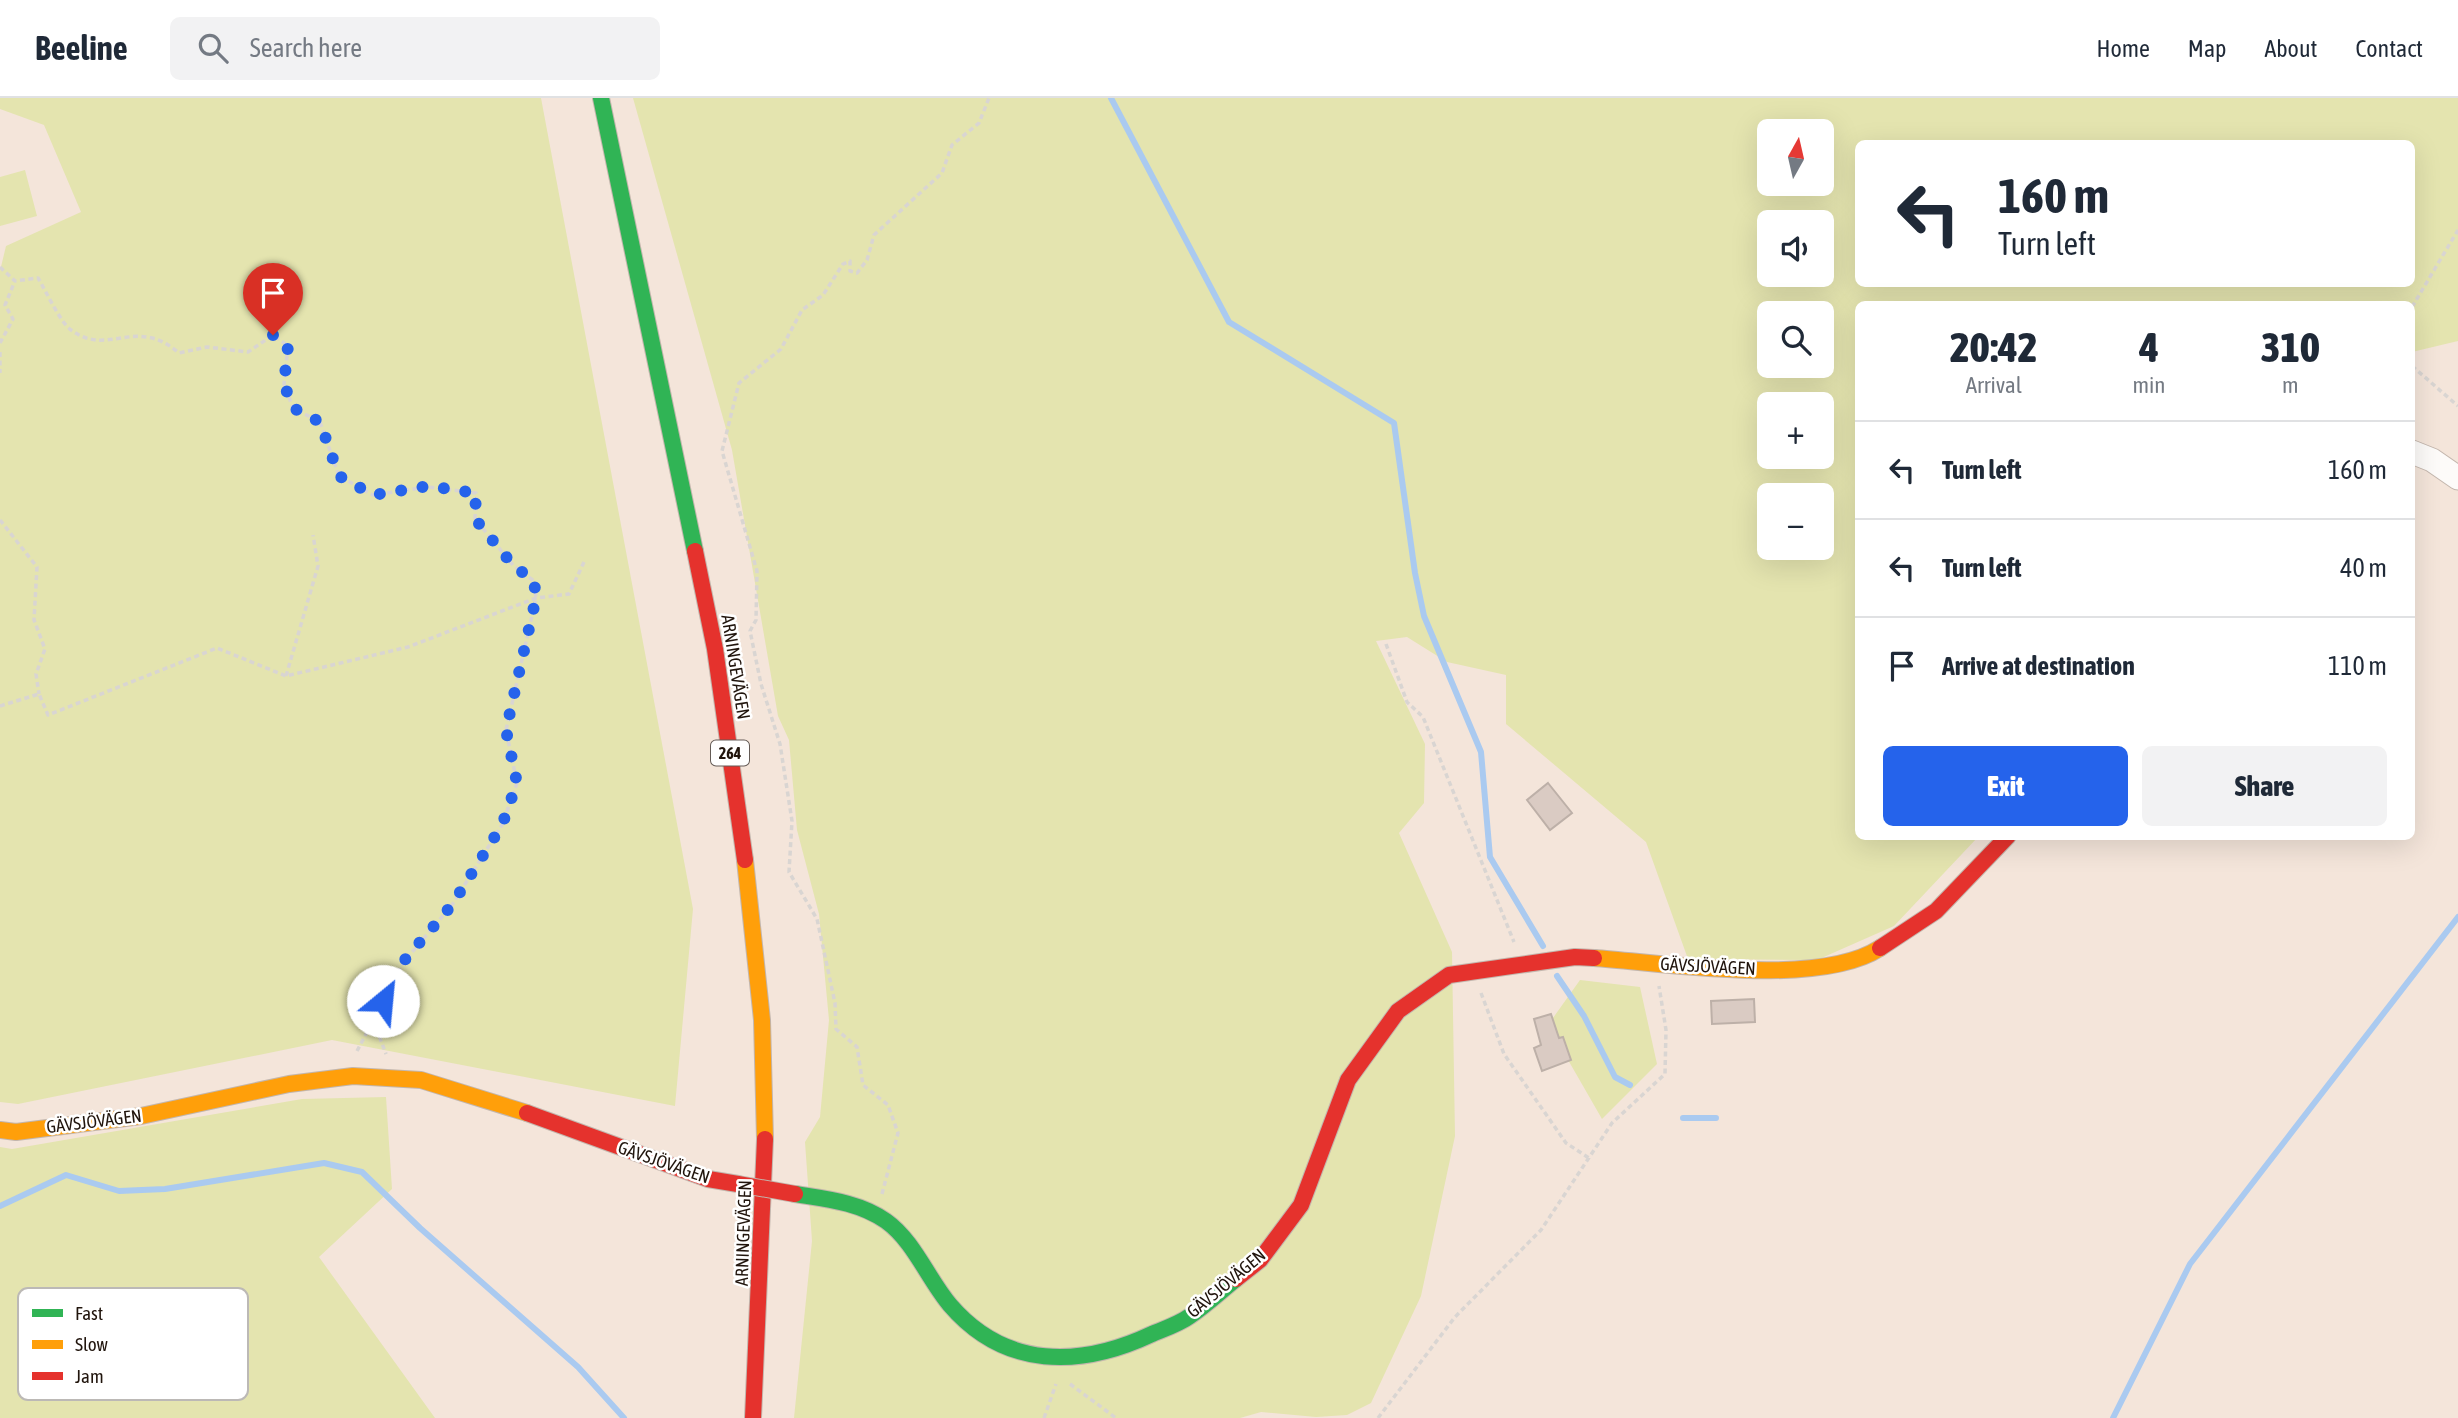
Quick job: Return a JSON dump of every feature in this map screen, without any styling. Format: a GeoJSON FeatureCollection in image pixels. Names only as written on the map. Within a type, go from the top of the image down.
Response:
{"type":"FeatureCollection","features":[{"type":"Feature","properties":{"kind":"street","name":"ARNINGEVÄGEN"},"geometry":{"type":"LineString","coordinates":[[601,98],[715,649],[751,900],[762,1020],[765,1151],[753,1418]]}},
{"type":"Feature","properties":{"kind":"street"},"geometry":{"type":"LineString","coordinates":[[2415,453],[2432,460],[2458,478]]}},
{"type":"Feature","properties":{"kind":"street","name":"GÄVSJÖVÄGEN"},"geometry":{"type":"LineString","coordinates":[[0,1130],[16,1132],[141,1116],[289,1083],[343,1078],[421,1080],[463,1092],[708,1178],[848,1202],[886,1221],[913,1252],[950,1305],[985,1338],[1033,1356],[1053,1359],[1088,1357],[1138,1342],[1189,1317],[1260,1260],[1301,1205],[1348,1080],[1398,1011],[1449,975],[1575,957],[1747,969],[1820,968],[1872,953],[1936,911],[2004,840]]}},
{"type":"Feature","properties":{"kind":"path"},"geometry":{"type":"LineString","coordinates":[[868,1212],[883,1194],[898,1133],[888,1105],[863,1085],[857,1047],[836,1029],[835,1003],[817,919],[789,872],[792,821],[785,770],[750,631],[756,620],[757,571],[722,451],[739,383],[781,349],[802,310],[823,295],[843,264],[850,261],[850,271],[857,273],[867,260],[874,235],[942,173],[952,145],[979,123],[989,98]]}},
{"type":"Feature","properties":{"kind":"path"},"geometry":{"type":"LineString","coordinates":[[2415,302],[2458,230]]}},
{"type":"Feature","properties":{"kind":"path"},"geometry":{"type":"LineString","coordinates":[[0,267],[15,281]]}},
{"type":"Feature","properties":{"kind":"path"},"geometry":{"type":"LineString","coordinates":[[15,281],[38,278],[69,329],[97,342],[136,335],[164,341],[178,353],[207,348],[248,352],[273,335],[288,346],[284,384],[293,408],[320,422],[339,476],[373,495],[428,486],[476,493],[475,519],[513,565],[534,581],[536,598],[506,730],[517,783],[502,825],[452,905],[402,963],[343,1078]]}},
{"type":"Feature","properties":{"kind":"path"},"geometry":{"type":"LineString","coordinates":[[0,343],[13,319],[5,305],[15,281]]}},
{"type":"Feature","properties":{"kind":"path"},"geometry":{"type":"LineString","coordinates":[[0,352],[0,373]]}},
{"type":"Feature","properties":{"kind":"path"},"geometry":{"type":"LineString","coordinates":[[2415,369],[2458,405]]}},
{"type":"Feature","properties":{"kind":"path"},"geometry":{"type":"LineString","coordinates":[[0,520],[37,567],[34,620],[45,649],[36,674],[39,694],[48,715],[217,648],[286,676],[408,647],[536,598],[569,593],[584,562]]}},
{"type":"Feature","properties":{"kind":"path"},"geometry":{"type":"LineString","coordinates":[[286,676],[318,566],[313,535]]}},
{"type":"Feature","properties":{"kind":"path"},"geometry":{"type":"LineString","coordinates":[[1386,644],[1407,702],[1423,717],[1522,964]]}},
{"type":"Feature","properties":{"kind":"path"},"geometry":{"type":"LineString","coordinates":[[0,706],[39,694]]}},
{"type":"Feature","properties":{"kind":"path"},"geometry":{"type":"LineString","coordinates":[[1378,1418],[1455,1317],[1541,1230],[1612,1123],[1665,1074],[1666,1030],[1656,963]]}},
{"type":"Feature","properties":{"kind":"path"},"geometry":{"type":"LineString","coordinates":[[1473,971],[1504,1054],[1566,1143],[1589,1158]]}},
{"type":"Feature","properties":{"kind":"path"},"geometry":{"type":"LineString","coordinates":[[373,1020],[395,1079]]}},
{"type":"Feature","properties":{"kind":"path"},"geometry":{"type":"LineString","coordinates":[[1053,1359],[1067,1382],[1116,1418]]}},
{"type":"Feature","properties":{"kind":"path"},"geometry":{"type":"LineString","coordinates":[[1044,1418],[1058,1381]]}},
{"type":"Feature","properties":{"kind":"green space"},"geometry":{"type":"Polygon","coordinates":[[[0,98],[541,98],[693,909],[675,1106],[332,1040],[18,1104],[0,1102],[0,271],[6,246],[81,212],[44,125],[0,109],[0,98]]]}},
{"type":"Feature","properties":{"kind":"green space"},"geometry":{"type":"Polygon","coordinates":[[[633,98],[2458,98],[2458,341],[2415,351],[2415,301],[1855,301],[1855,840],[1975,840],[1894,926],[1817,960],[1688,959],[1646,842],[1506,724],[1506,675],[1447,662],[1407,637],[1376,641],[1425,744],[1424,803],[1399,833],[1452,952],[1455,1136],[1421,1296],[1371,1403],[1347,1415],[1316,1417],[1261,1412],[1240,1418],[794,1418],[812,1241],[805,1142],[820,1117],[829,1020],[819,914],[797,830],[789,740],[778,716],[732,450],[633,98]]]}},
{"type":"Feature","properties":{"kind":"green space"},"geometry":{"type":"Polygon","coordinates":[[[25,170],[37,216],[0,226],[0,177],[25,170]]]}},
{"type":"Feature","properties":{"kind":"green space"},"geometry":{"type":"Polygon","coordinates":[[[1580,980],[1640,987],[1657,1064],[1602,1119],[1548,1025],[1580,980]]]}},
{"type":"Feature","properties":{"kind":"green space"},"geometry":{"type":"Polygon","coordinates":[[[386,1097],[392,1189],[319,1257],[435,1418],[0,1418],[0,1147],[12,1149],[302,1099],[386,1097]]]}},
{"type":"Feature","properties":{"kind":"building"},"geometry":{"type":"Polygon","coordinates":[[[1548,783],[1572,813],[1550,830],[1527,800],[1548,783]]]}},
{"type":"Feature","properties":{"kind":"building"},"geometry":{"type":"Polygon","coordinates":[[[1754,999],[1755,1022],[1712,1024],[1711,1001],[1754,999]]]}},
{"type":"Feature","properties":{"kind":"building"},"geometry":{"type":"Polygon","coordinates":[[[1551,1014],[1559,1038],[1563,1037],[1571,1060],[1542,1071],[1534,1048],[1541,1045],[1534,1019],[1551,1014]]]}},
{"type":"Feature","properties":{"kind":"waterway"},"geometry":{"type":"LineString","coordinates":[[1111,98],[1229,322],[1394,423],[1415,573],[1424,616],[1481,752],[1490,857],[1543,946]]}},
{"type":"Feature","properties":{"kind":"waterway"},"geometry":{"type":"LineString","coordinates":[[2113,1418],[2190,1264],[2458,917]]}},
{"type":"Feature","properties":{"kind":"waterway"},"geometry":{"type":"LineString","coordinates":[[1557,976],[1584,1016],[1615,1077],[1630,1085]]}},
{"type":"Feature","properties":{"kind":"waterway"},"geometry":{"type":"LineString","coordinates":[[1683,1118],[1716,1118]]}},
{"type":"Feature","properties":{"kind":"waterway"},"geometry":{"type":"LineString","coordinates":[[0,1206],[66,1175],[119,1191],[165,1189],[324,1163],[362,1172],[420,1228],[578,1367],[624,1418]]}},
{"type":"Feature","properties":{"kind":"traffic: fast"},"geometry":{"type":"LineString","coordinates":[[601,98],[695,551]]}},
{"type":"Feature","properties":{"kind":"traffic: fast"},"geometry":{"type":"LineString","coordinates":[[795,1194],[854,1205],[886,1221],[905,1239],[950,1305],[972,1326],[995,1341],[1019,1351],[1071,1357],[1125,1345],[1186,1319],[1236,1279]]}},
{"type":"Feature","properties":{"kind":"traffic: slow"},"geometry":{"type":"LineString","coordinates":[[745,860],[762,1020],[765,1139]]}},
{"type":"Feature","properties":{"kind":"traffic: slow"},"geometry":{"type":"LineString","coordinates":[[1594,958],[1700,968],[1782,970],[1820,967],[1853,960],[1880,948]]}},
{"type":"Feature","properties":{"kind":"traffic: slow"},"geometry":{"type":"LineString","coordinates":[[0,1130],[16,1132],[141,1116],[289,1084],[353,1076],[421,1080],[527,1113]]}},
{"type":"Feature","properties":{"kind":"traffic: jam"},"geometry":{"type":"LineString","coordinates":[[695,551],[715,649],[745,860]]}},
{"type":"Feature","properties":{"kind":"traffic: jam"},"geometry":{"type":"LineString","coordinates":[[1880,948],[1936,911],[2004,840]]}},
{"type":"Feature","properties":{"kind":"traffic: jam"},"geometry":{"type":"LineString","coordinates":[[1236,1279],[1260,1260],[1301,1205],[1348,1080],[1398,1011],[1449,975],[1575,957],[1594,958]]}},
{"type":"Feature","properties":{"kind":"traffic: jam"},"geometry":{"type":"LineString","coordinates":[[527,1113],[708,1179],[738,1184]]}},
{"type":"Feature","properties":{"kind":"traffic: jam"},"geometry":{"type":"LineString","coordinates":[[753,1418],[765,1139]]}},
{"type":"Feature","properties":{"kind":"traffic: jam"},"geometry":{"type":"LineString","coordinates":[[738,1184],[795,1194]]}},
{"type":"Feature","properties":{"kind":"route"},"geometry":{"type":"LineString","coordinates":[[273,335],[288,346],[284,384],[293,408],[320,422],[339,476],[373,495],[428,486],[476,493],[475,519],[513,565],[534,581],[536,598],[506,730],[517,783],[502,825],[452,905],[402,963],[383,1001]]}}]}
